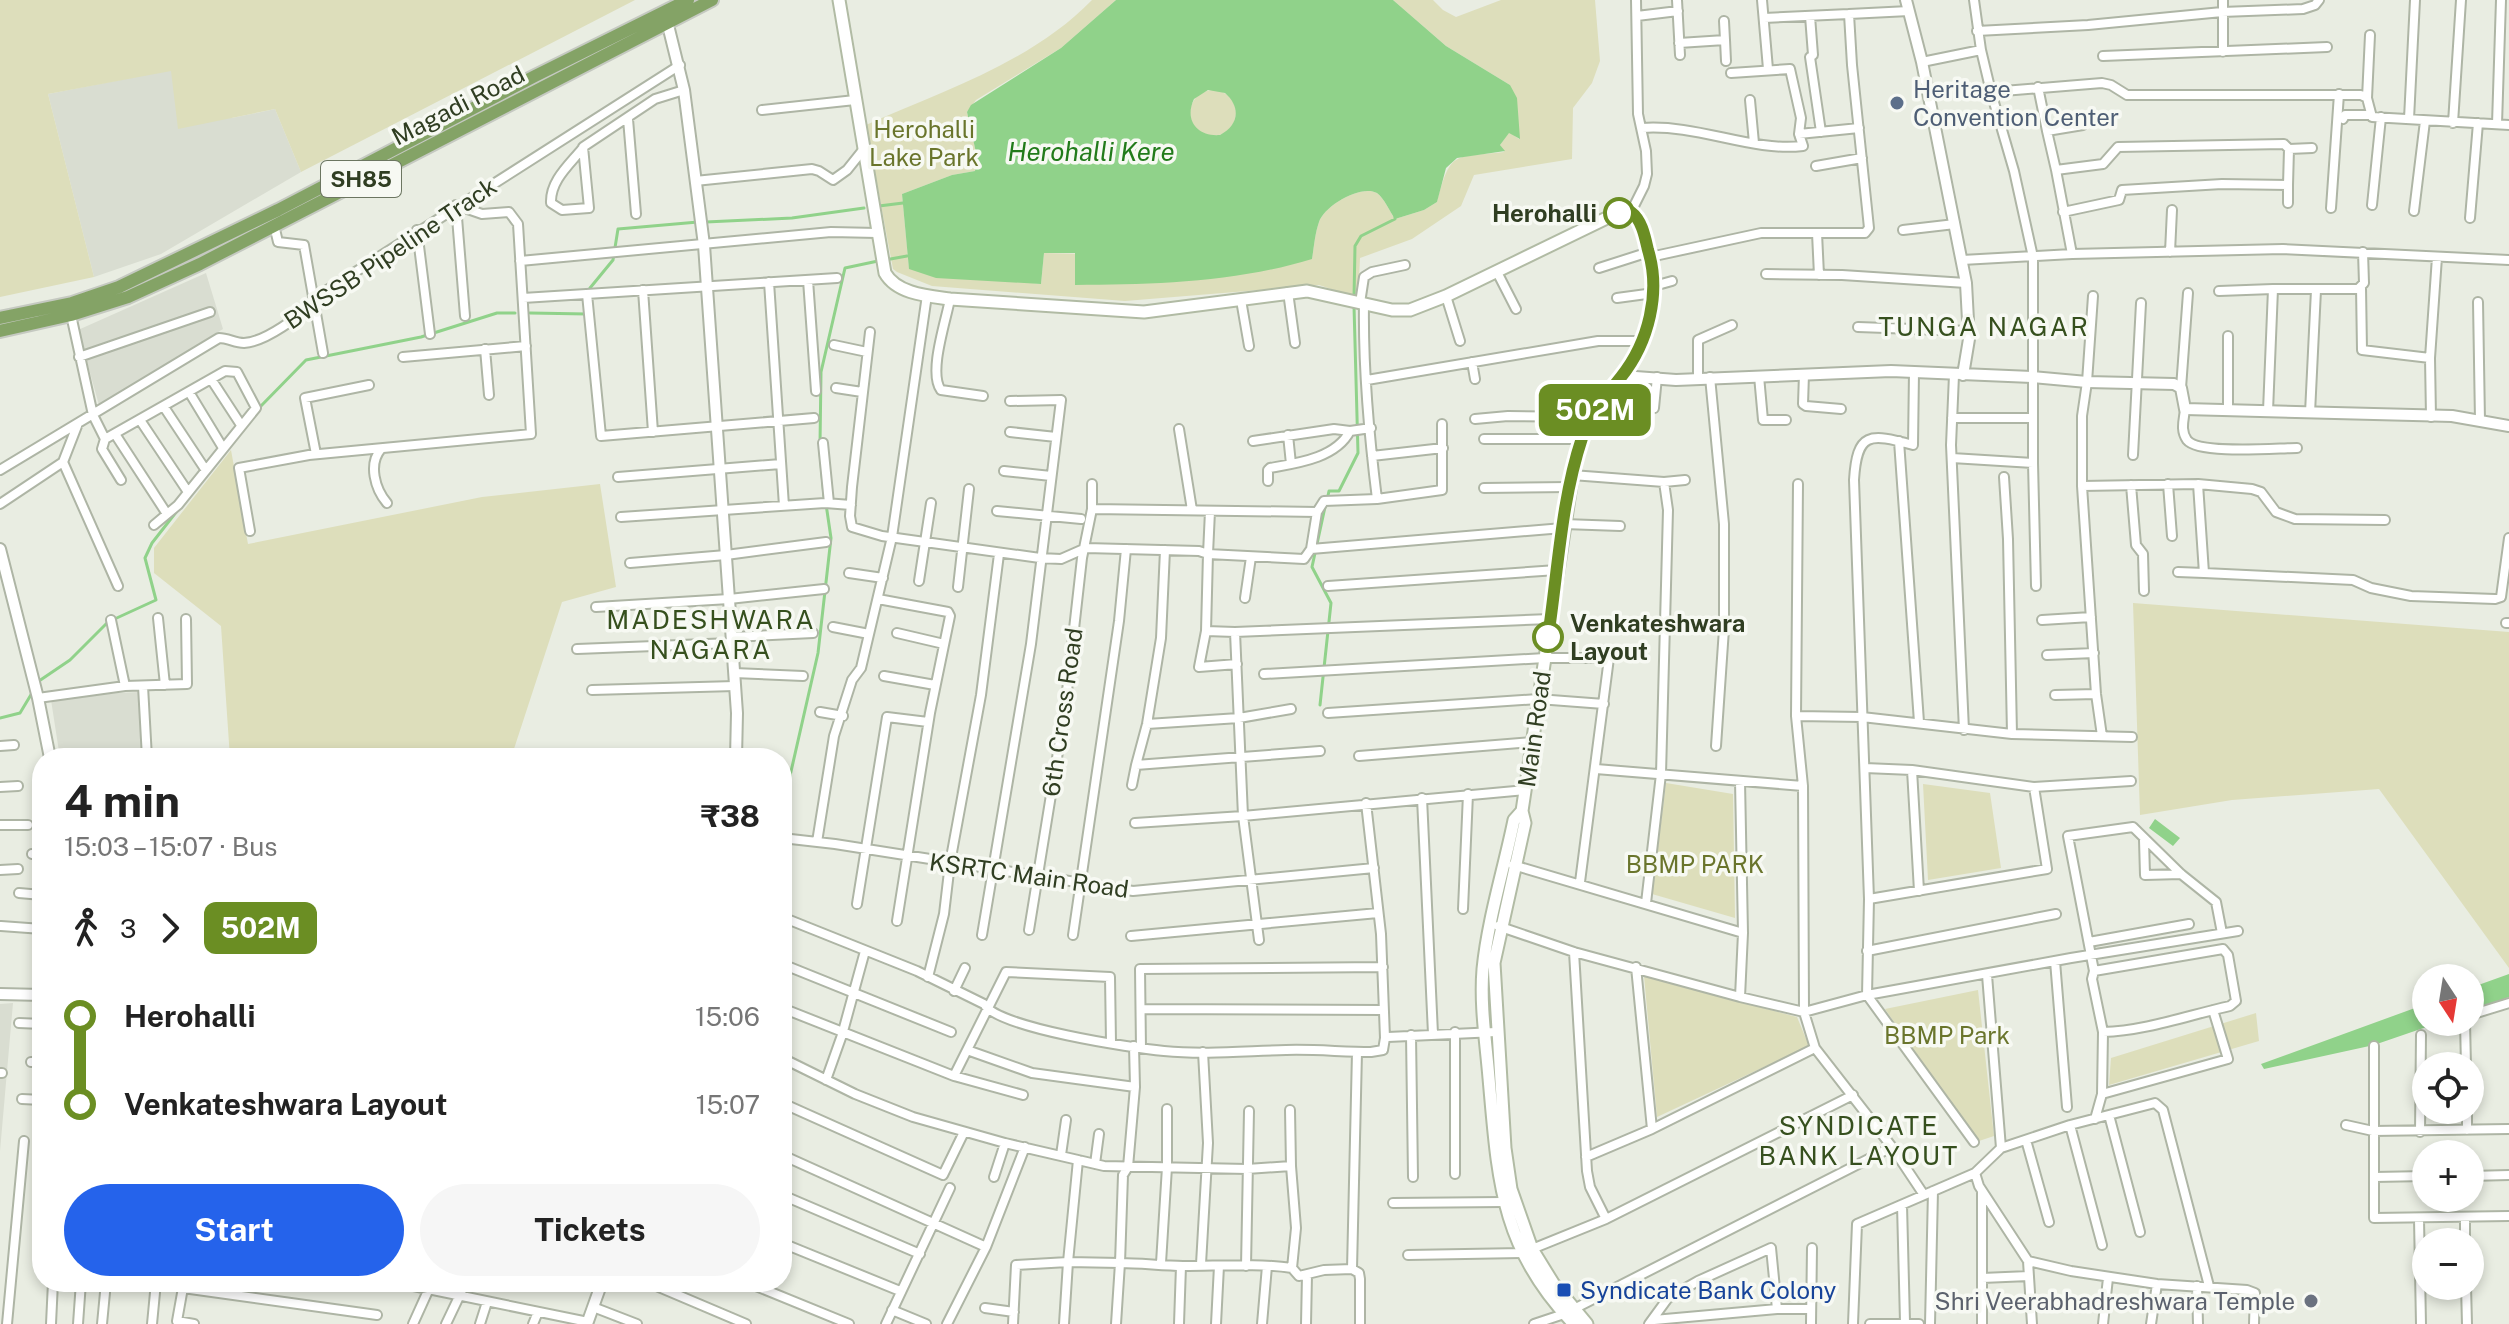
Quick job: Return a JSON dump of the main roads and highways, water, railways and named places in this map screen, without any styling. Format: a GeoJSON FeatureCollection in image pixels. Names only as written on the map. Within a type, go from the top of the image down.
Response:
{"type":"FeatureCollection","features":[{"type":"Feature","properties":{"kind":"main road","name":"Magadi Road"},"geometry":{"type":"LineString","coordinates":[[0,331],[71,315],[128,297],[274,225],[666,18],[688,0]]}},
{"type":"Feature","properties":{"kind":"main road","name":"Magadi Road"},"geometry":{"type":"LineString","coordinates":[[0,318],[72,303],[119,287],[228,235],[535,76],[712,0]]}},
{"type":"Feature","properties":{"kind":"main road","name":"Main Road"},"geometry":{"type":"LineString","coordinates":[[839,0],[885,273],[893,284],[927,295],[1125,312],[1159,311],[1288,292],[1318,292],[1392,310],[1410,310],[1446,296],[1615,214],[1631,212],[1639,221],[1650,255],[1654,290],[1648,327],[1622,376],[1590,417],[1571,481],[1526,790],[1522,811],[1514,820],[1510,864],[1483,974],[1490,1032]]}},
{"type":"Feature","properties":{"kind":"main road"},"geometry":{"type":"LineString","coordinates":[[1490,1032],[1496,1160],[1504,1202],[1527,1251],[1569,1311],[1574,1324]]}},
{"type":"Feature","properties":{"kind":"main road"},"geometry":{"type":"LineString","coordinates":[[1490,1032],[1508,1176],[1527,1251]]}},
{"type":"Feature","properties":{"kind":"main road"},"geometry":{"type":"LineString","coordinates":[[1569,1311],[1587,1324]]}},
{"type":"Feature","properties":{"kind":"water","name":"Herohalli Kere"},"geometry":{"type":"Polygon","coordinates":[[[1116,0],[1393,0],[1446,46],[1510,85],[1517,98],[1520,139],[1509,133],[1500,145],[1505,151],[1457,158],[1446,168],[1437,202],[1424,210],[1395,219],[1377,193],[1362,191],[1344,198],[1322,216],[1312,259],[1284,267],[1195,281],[1104,285],[1075,285],[1075,253],[1044,253],[1041,284],[936,278],[909,269],[902,194],[952,175],[975,171],[977,157],[967,112],[971,105],[1061,48],[1116,0]],[[1208,90],[1194,99],[1191,114],[1199,130],[1220,135],[1231,126],[1236,116],[1234,104],[1225,93],[1208,90]]]}},
{"type":"Feature","properties":{"kind":"water"},"geometry":{"type":"Polygon","coordinates":[[[2155,819],[2180,838],[2173,846],[2149,828],[2155,819]]]}},
{"type":"Feature","properties":{"kind":"water"},"geometry":{"type":"Polygon","coordinates":[[[2509,974],[2509,997],[2484,1007],[2484,983],[2509,974]]]}},
{"type":"Feature","properties":{"kind":"water"},"geometry":{"type":"Polygon","coordinates":[[[2412,1009],[2412,1032],[2374,1045],[2264,1069],[2261,1064],[2412,1009]]]}},
{"type":"Feature","properties":{"kind":"waterway"},"geometry":{"type":"LineString","coordinates":[[879,206],[903,203]]}},
{"type":"Feature","properties":{"kind":"waterway"},"geometry":{"type":"LineString","coordinates":[[706,222],[792,218],[864,208]]}},
{"type":"Feature","properties":{"kind":"waterway"},"geometry":{"type":"LineString","coordinates":[[1354,298],[1355,246],[1361,236],[1395,219],[1395,216]]}},
{"type":"Feature","properties":{"kind":"waterway"},"geometry":{"type":"LineString","coordinates":[[590,288],[613,260],[618,229],[698,222]]}},
{"type":"Feature","properties":{"kind":"waterway"},"geometry":{"type":"LineString","coordinates":[[885,260],[907,256]]}},
{"type":"Feature","properties":{"kind":"waterway"},"geometry":{"type":"LineString","coordinates":[[820,444],[821,372],[845,268],[878,261]]}},
{"type":"Feature","properties":{"kind":"waterway"},"geometry":{"type":"LineString","coordinates":[[1327,500],[1329,491],[1339,491],[1358,453],[1354,306]]}},
{"type":"Feature","properties":{"kind":"waterway"},"geometry":{"type":"LineString","coordinates":[[259,408],[306,360],[421,337],[497,313],[515,313]]}},
{"type":"Feature","properties":{"kind":"waterway"},"geometry":{"type":"LineString","coordinates":[[530,313],[587,314]]}},
{"type":"Feature","properties":{"kind":"waterway"},"geometry":{"type":"LineString","coordinates":[[820,452],[824,496]]}},
{"type":"Feature","properties":{"kind":"waterway"},"geometry":{"type":"LineString","coordinates":[[792,767],[818,653],[831,538],[826,504]]}},
{"type":"Feature","properties":{"kind":"waterway"},"geometry":{"type":"LineString","coordinates":[[1320,705],[1331,603],[1312,567],[1325,507]]}},
{"type":"Feature","properties":{"kind":"waterway"},"geometry":{"type":"LineString","coordinates":[[36,683],[70,660],[108,622],[156,600],[145,558],[152,543],[177,511]]}},
{"type":"Feature","properties":{"kind":"waterway"},"geometry":{"type":"LineString","coordinates":[[0,718],[20,713],[32,693]]}},
{"type":"Feature","properties":{"kind":"place","name":"Heritage Convention Center"},"geometry":{"type":"Point","coordinates":[1897,103]}},
{"type":"Feature","properties":{"kind":"place","name":"Herohalli"},"geometry":{"type":"Point","coordinates":[1619,213]}},
{"type":"Feature","properties":{"kind":"place","name":"Venkateshwara Layout"},"geometry":{"type":"Point","coordinates":[1548,637]}},
{"type":"Feature","properties":{"kind":"place","name":"Syndicate Bank Colony"},"geometry":{"type":"Point","coordinates":[1564,1290]}},
{"type":"Feature","properties":{"kind":"place","name":"Shri Veerabhadreshwara Temple"},"geometry":{"type":"Point","coordinates":[2311,1301]}},
{"type":"Feature","properties":{"kind":"district","name":"TUNGA NAGAR"},"geometry":{"type":"Point","coordinates":[1984,326]}},
{"type":"Feature","properties":{"kind":"district","name":"MADESHWARA NAGARA"},"geometry":{"type":"Point","coordinates":[711,634]}},
{"type":"Feature","properties":{"kind":"district","name":"SYNDICATE BANK LAYOUT"},"geometry":{"type":"Point","coordinates":[1859,1140]}},
{"type":"Feature","properties":{"kind":"park label","name":"Herohalli Lake Park"},"geometry":{"type":"Point","coordinates":[924,143]}},
{"type":"Feature","properties":{"kind":"park label","name":"BBMP PARK"},"geometry":{"type":"Point","coordinates":[1695,864]}},
{"type":"Feature","properties":{"kind":"park label","name":"BBMP Park"},"geometry":{"type":"Point","coordinates":[1947,1035]}}]}
